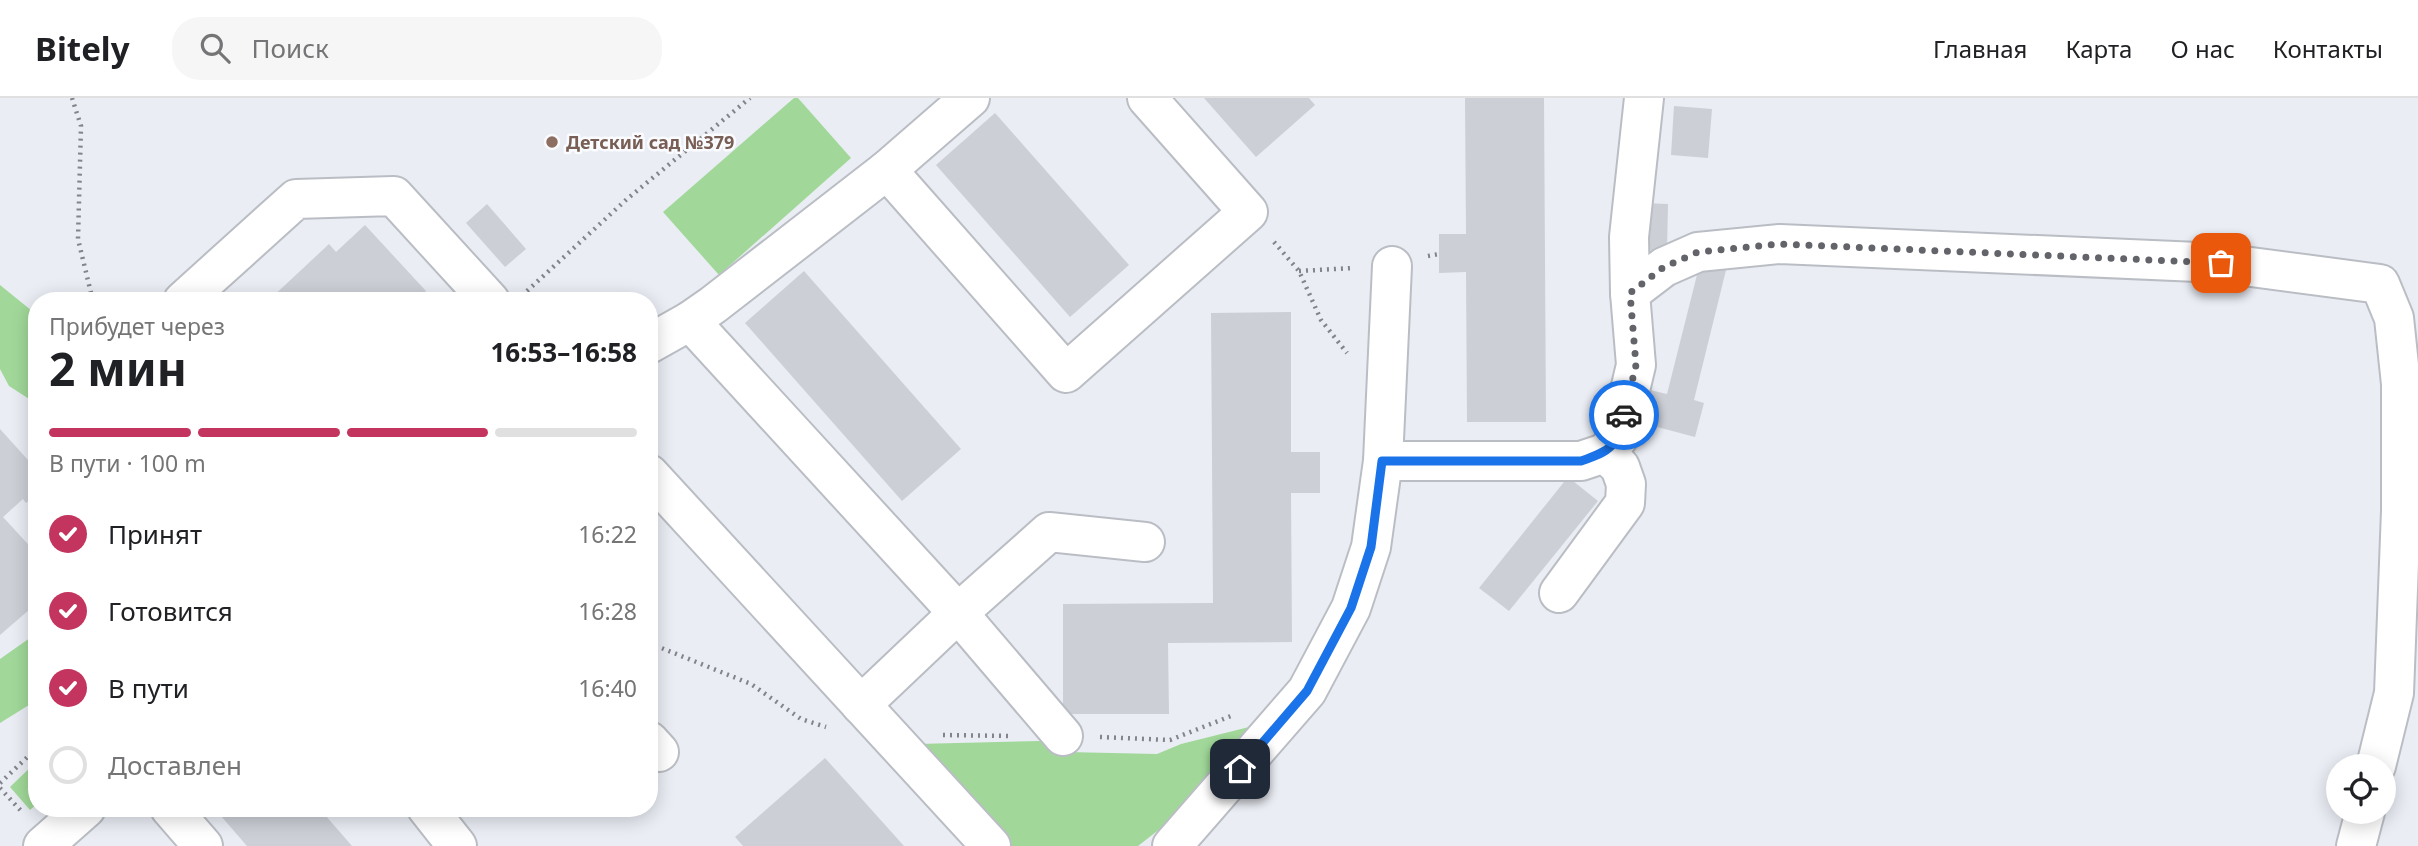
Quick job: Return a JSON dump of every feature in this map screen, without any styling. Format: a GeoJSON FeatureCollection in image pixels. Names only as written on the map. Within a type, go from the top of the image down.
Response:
{"type":"FeatureCollection","features":[{"type":"Feature","properties":{"kind":"street"},"geometry":{"type":"LineString","coordinates":[[658,339],[690,321],[887,170],[970,98]]}},
{"type":"Feature","properties":{"kind":"street"},"geometry":{"type":"LineString","coordinates":[[887,170],[1066,373],[1248,212],[1147,98]]}},
{"type":"Feature","properties":{"kind":"street"},"geometry":{"type":"LineString","coordinates":[[1382,461],[1581,461],[1605,453],[1619,437],[1636,365],[1629,237],[1644,98]]}},
{"type":"Feature","properties":{"kind":"street"},"geometry":{"type":"LineString","coordinates":[[193,292],[296,199],[394,196],[503,292]]}},
{"type":"Feature","properties":{"kind":"street"},"geometry":{"type":"LineString","coordinates":[[1630,293],[1664,267],[1698,252],[1780,244],[2221,263],[2380,284],[2393,318],[2401,384],[2401,511],[2394,693],[2379,754]]}},
{"type":"Feature","properties":{"kind":"street"},"geometry":{"type":"LineString","coordinates":[[1172,846],[1307,691],[1351,608],[1371,547],[1382,461],[1392,266]]}},
{"type":"Feature","properties":{"kind":"street"},"geometry":{"type":"LineString","coordinates":[[690,321],[958,613],[1063,736]]}},
{"type":"Feature","properties":{"kind":"street"},"geometry":{"type":"LineString","coordinates":[[1559,593],[1625,503],[1626,484],[1620,467],[1605,453]]}},
{"type":"Feature","properties":{"kind":"street"},"geometry":{"type":"LineString","coordinates":[[658,484],[991,846]]}},
{"type":"Feature","properties":{"kind":"street"},"geometry":{"type":"LineString","coordinates":[[861,705],[1049,532],[1145,542]]}},
{"type":"Feature","properties":{"kind":"street"},"geometry":{"type":"LineString","coordinates":[[51,844],[77,817]]}},
{"type":"Feature","properties":{"kind":"street"},"geometry":{"type":"LineString","coordinates":[[178,817],[203,846]]}},
{"type":"Feature","properties":{"kind":"street"},"geometry":{"type":"LineString","coordinates":[[434,817],[457,846]]}},
{"type":"Feature","properties":{"kind":"street"},"geometry":{"type":"LineString","coordinates":[[2356,846],[2362,824]]}},
{"type":"Feature","properties":{"kind":"path"},"geometry":{"type":"LineString","coordinates":[[72,98],[81,126],[78,239],[91,292]]}},
{"type":"Feature","properties":{"kind":"path"},"geometry":{"type":"LineString","coordinates":[[513,292],[750,98]]}},
{"type":"Feature","properties":{"kind":"path"},"geometry":{"type":"LineString","coordinates":[[1248,212],[1299,271],[1321,320],[1385,400]]}},
{"type":"Feature","properties":{"kind":"path"},"geometry":{"type":"LineString","coordinates":[[658,647],[751,684],[801,719],[838,731],[889,735]]}},
{"type":"Feature","properties":{"kind":"path"},"geometry":{"type":"LineString","coordinates":[[0,783],[28,757]]}},
{"type":"Feature","properties":{"kind":"green space"},"geometry":{"type":"Polygon","coordinates":[[[794,98],[798,98],[851,158],[719,275],[663,212],[794,98]]]}},
{"type":"Feature","properties":{"kind":"green space"},"geometry":{"type":"Polygon","coordinates":[[[0,285],[28,308],[28,398],[9,386],[0,369],[0,285]]]}},
{"type":"Feature","properties":{"kind":"green space"},"geometry":{"type":"Polygon","coordinates":[[[28,639],[28,706],[0,723],[0,659],[28,639]]]}},
{"type":"Feature","properties":{"kind":"green space"},"geometry":{"type":"Polygon","coordinates":[[[1249,727],[1188,807],[1138,846],[1010,846],[940,776],[917,744],[1039,741],[1067,752],[1157,754],[1181,744],[1249,727]]]}},
{"type":"Feature","properties":{"kind":"green space"},"geometry":{"type":"Polygon","coordinates":[[[28,770],[28,808],[10,787],[28,770]]]}},
{"type":"Feature","properties":{"kind":"building"},"geometry":{"type":"Polygon","coordinates":[[[1204,98],[1309,98],[1315,105],[1256,157],[1204,98]]]}},
{"type":"Feature","properties":{"kind":"building"},"geometry":{"type":"Polygon","coordinates":[[[1465,98],[1544,98],[1546,422],[1467,422],[1466,272],[1439,273],[1439,234],[1466,234],[1465,98]]]}},
{"type":"Feature","properties":{"kind":"building"},"geometry":{"type":"Polygon","coordinates":[[[1674,106],[1712,109],[1708,158],[1671,155],[1674,106]]]}},
{"type":"Feature","properties":{"kind":"building"},"geometry":{"type":"Polygon","coordinates":[[[995,113],[1129,265],[1070,317],[936,165],[995,113]]]}},
{"type":"Feature","properties":{"kind":"building"},"geometry":{"type":"Polygon","coordinates":[[[1643,203],[1668,204],[1667,251],[1642,250],[1643,203]]]}},
{"type":"Feature","properties":{"kind":"building"},"geometry":{"type":"Polygon","coordinates":[[[487,204],[526,249],[505,267],[466,223],[487,204]]]}},
{"type":"Feature","properties":{"kind":"building"},"geometry":{"type":"Polygon","coordinates":[[[365,225],[426,291],[278,292],[329,244],[336,252],[365,225]]]}},
{"type":"Feature","properties":{"kind":"building"},"geometry":{"type":"Polygon","coordinates":[[[1701,259],[1727,266],[1694,400],[1704,403],[1695,437],[1642,423],[1650,390],[1667,394],[1701,259]]]}},
{"type":"Feature","properties":{"kind":"building"},"geometry":{"type":"Polygon","coordinates":[[[804,271],[961,449],[902,501],[745,323],[804,271]]]}},
{"type":"Feature","properties":{"kind":"building"},"geometry":{"type":"Polygon","coordinates":[[[1291,312],[1291,452],[1320,452],[1320,493],[1291,493],[1292,642],[1168,643],[1169,714],[1063,714],[1063,604],[1213,603],[1211,313],[1291,312]]]}},
{"type":"Feature","properties":{"kind":"building"},"geometry":{"type":"Polygon","coordinates":[[[0,429],[28,460],[28,501],[26,503],[23,499],[3,517],[28,544],[28,611],[0,635],[0,429]]]}},
{"type":"Feature","properties":{"kind":"building"},"geometry":{"type":"Polygon","coordinates":[[[1568,477],[1598,501],[1509,611],[1479,588],[1568,477]]]}},
{"type":"Feature","properties":{"kind":"building"},"geometry":{"type":"Polygon","coordinates":[[[825,758],[904,846],[743,846],[735,837],[825,758]]]}},
{"type":"Feature","properties":{"kind":"building"},"geometry":{"type":"Polygon","coordinates":[[[222,817],[327,817],[352,846],[247,846],[222,817]]]}},
{"type":"Feature","properties":{"kind":"way so far"},"geometry":{"type":"LineString","coordinates":[[1624,415],[1636,365],[1630,293],[1664,267],[1698,252],[1780,244],[2221,263]]}},
{"type":"Feature","properties":{"kind":"place","name":"Детский сад №379"},"geometry":{"type":"Point","coordinates":[552,142]}},
{"type":"Feature","properties":{"kind":"route"},"geometry":{"type":"LineString","coordinates":[[1240,769],[1307,691],[1351,608],[1371,547],[1382,461],[1581,461],[1605,453],[1619,437],[1624,415]]}}]}
